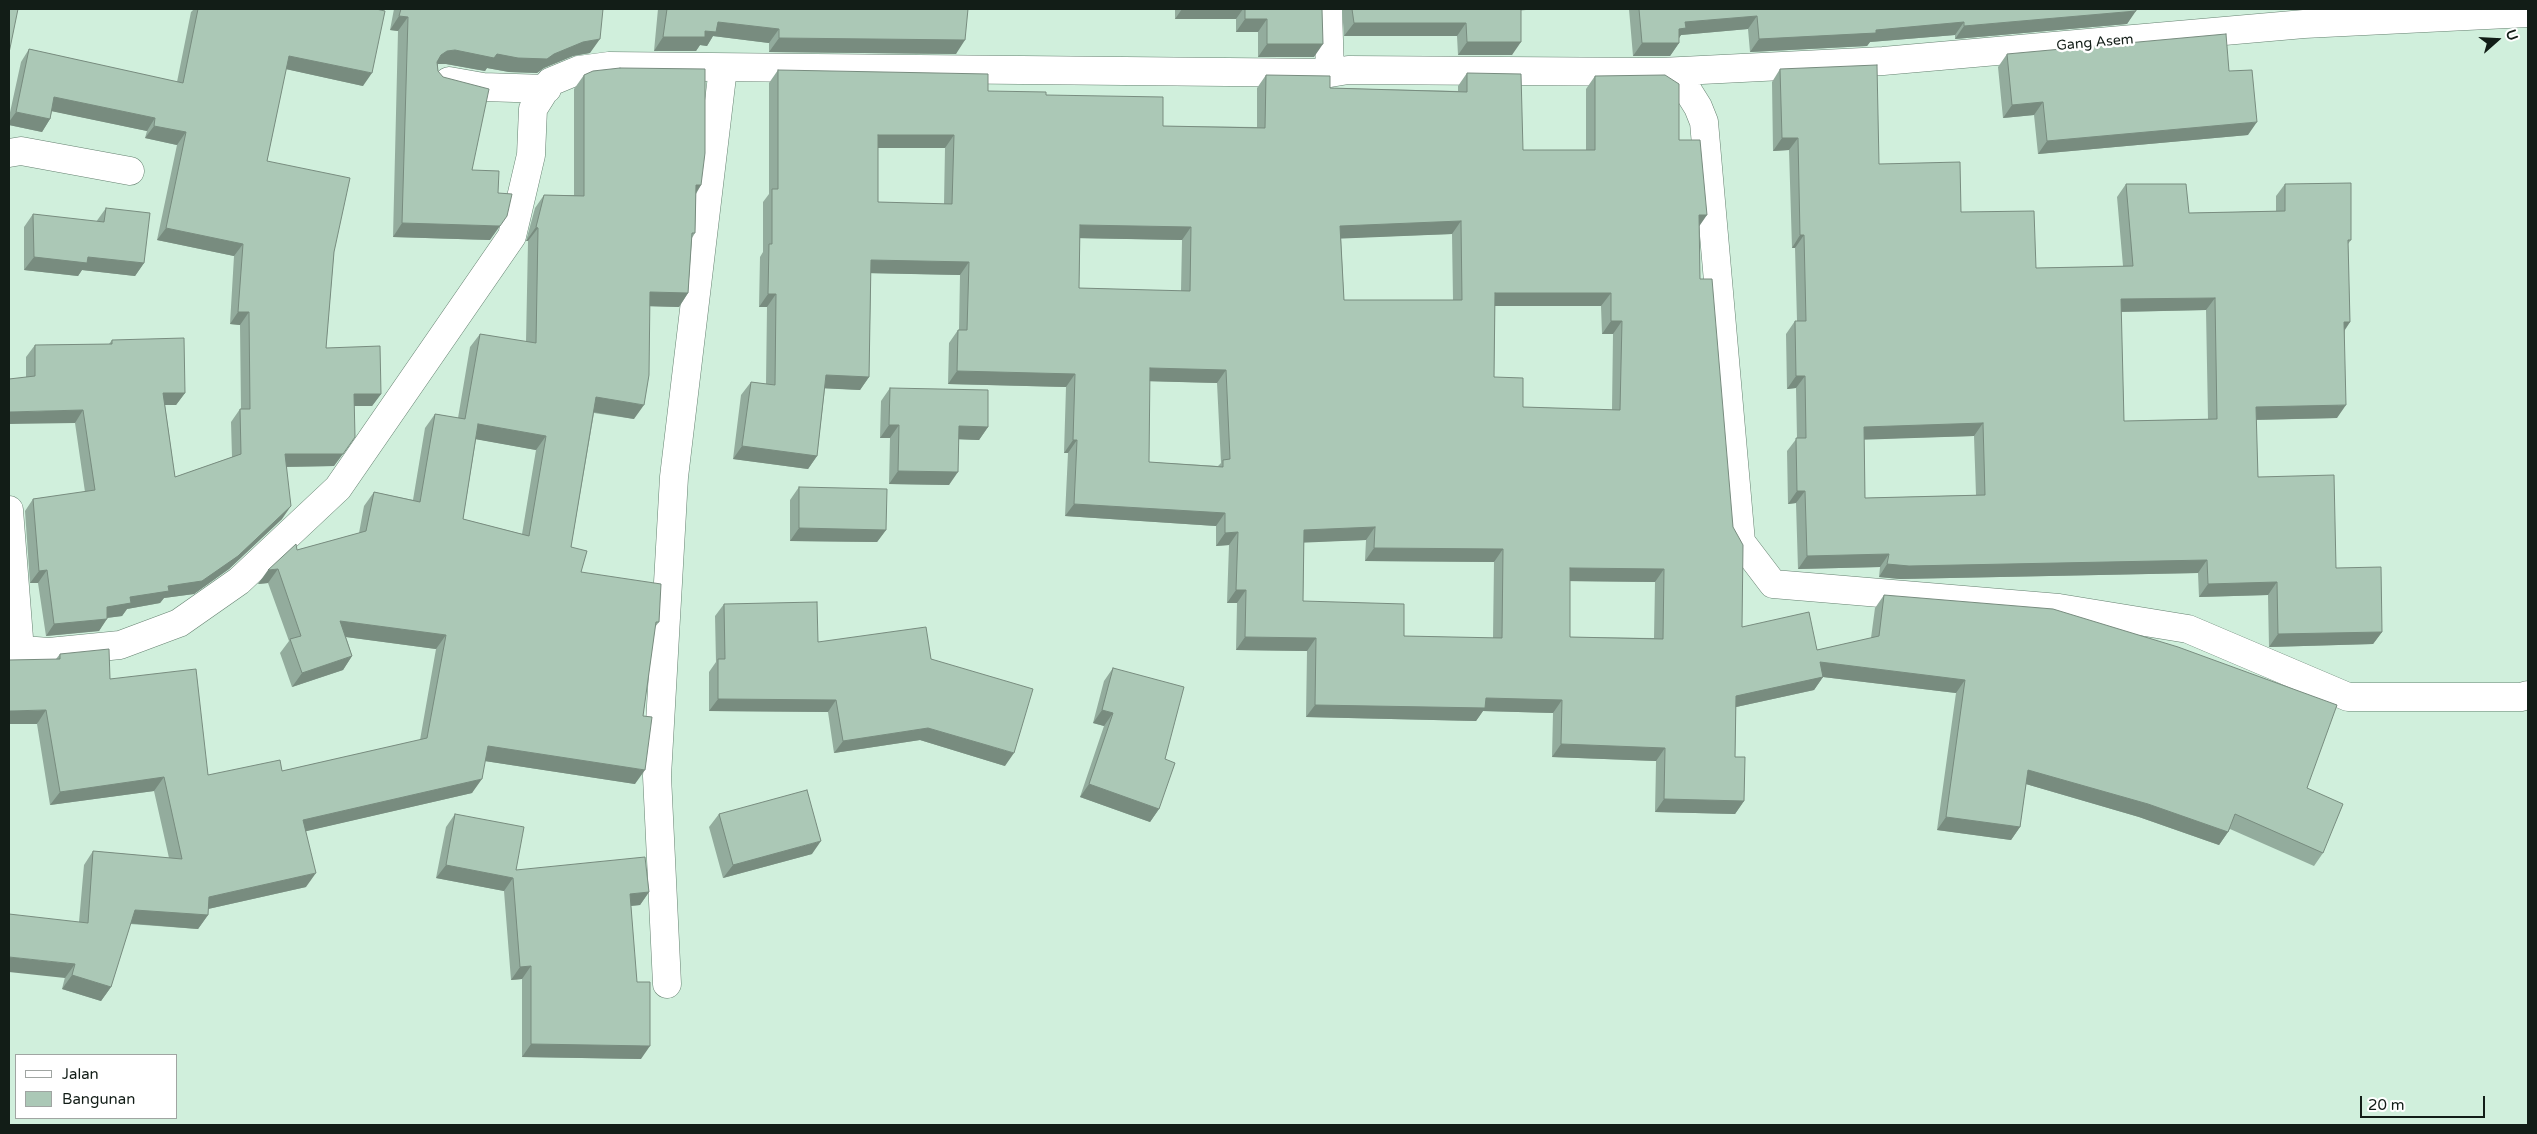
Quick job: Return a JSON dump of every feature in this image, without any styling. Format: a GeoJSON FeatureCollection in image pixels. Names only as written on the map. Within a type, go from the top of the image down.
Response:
{"type":"FeatureCollection","features":[{"type":"Feature","properties":{"kind":"street"},"geometry":{"type":"LineString","coordinates":[[1328,9],[1330,73]]}},
{"type":"Feature","properties":{"kind":"street","name":"Gang Asem"},"geometry":{"type":"LineString","coordinates":[[546,89],[550,82],[579,70],[610,66],[1330,73],[1348,70],[1661,72],[1883,61],[2304,24],[2528,12]]}},
{"type":"Feature","properties":{"kind":"street"},"geometry":{"type":"LineString","coordinates":[[667,984],[657,776],[673,497],[723,68]]}},
{"type":"Feature","properties":{"kind":"street"},"geometry":{"type":"LineString","coordinates":[[1661,72],[1688,91],[1698,107],[1704,122],[1741,542],[1773,584],[2059,608],[2188,629],[2348,697],[2521,697],[2528,695]]}},
{"type":"Feature","properties":{"kind":"street"},"geometry":{"type":"LineString","coordinates":[[443,79],[483,88],[546,89]]}},
{"type":"Feature","properties":{"kind":"street"},"geometry":{"type":"LineString","coordinates":[[9,510],[14,650],[49,652],[120,645],[179,623],[239,581],[338,488],[512,236],[531,155],[533,109],[546,89]]}},
{"type":"Feature","properties":{"kind":"street"},"geometry":{"type":"LineString","coordinates":[[9,152],[21,151],[130,171]]}},
{"type":"Feature","properties":{"kind":"building"},"geometry":{"type":"Polygon","coordinates":[[[9,9],[18,9],[9,53],[9,9]]]}},
{"type":"Feature","properties":{"kind":"building"},"geometry":{"type":"Polygon","coordinates":[[[198,9],[376,9],[385,11],[372,73],[289,56],[267,161],[350,178],[334,252],[326,348],[380,346],[381,394],[354,394],[355,437],[343,454],[285,454],[291,506],[238,556],[202,581],[168,586],[169,591],[130,597],[131,603],[107,607],[107,619],[54,624],[47,570],[39,571],[33,499],[95,490],[83,410],[9,412],[9,379],[35,376],[35,345],[112,344],[112,340],[184,338],[185,393],[163,393],[175,477],[241,454],[240,409],[250,409],[249,312],[238,312],[243,244],[166,228],[186,132],[154,126],[155,118],[54,97],[50,119],[16,112],[29,49],[183,83],[198,9]]]}},
{"type":"Feature","properties":{"kind":"building"},"geometry":{"type":"Polygon","coordinates":[[[401,9],[603,9],[600,39],[583,42],[554,54],[547,59],[518,58],[497,54],[494,58],[455,50],[447,51],[441,55],[437,62],[438,71],[443,77],[489,89],[472,170],[499,171],[498,193],[512,194],[507,216],[500,226],[402,223],[408,17],[399,16],[401,9]]]}},
{"type":"Feature","properties":{"kind":"building"},"geometry":{"type":"Polygon","coordinates":[[[667,9],[968,9],[965,40],[779,38],[779,29],[718,22],[716,32],[705,31],[705,37],[663,37],[667,9]]]}},
{"type":"Feature","properties":{"kind":"building"},"geometry":{"type":"Polygon","coordinates":[[[1245,9],[1322,9],[1323,44],[1267,44],[1267,19],[1245,19],[1245,9]]]}},
{"type":"Feature","properties":{"kind":"building"},"geometry":{"type":"Polygon","coordinates":[[[1352,9],[1521,9],[1521,42],[1467,42],[1466,23],[1354,23],[1352,9]]]}},
{"type":"Feature","properties":{"kind":"building"},"geometry":{"type":"Polygon","coordinates":[[[1639,9],[2136,9],[2136,11],[1964,26],[1964,22],[1876,30],[1876,33],[1759,39],[1757,16],[1685,22],[1686,28],[1679,29],[1679,43],[1642,43],[1639,9]]]}},
{"type":"Feature","properties":{"kind":"building"},"geometry":{"type":"Polygon","coordinates":[[[2226,34],[2229,71],[2252,70],[2257,122],[2047,141],[2043,102],[2012,105],[2007,54],[2226,34]]]}},
{"type":"Feature","properties":{"kind":"building"},"geometry":{"type":"Polygon","coordinates":[[[1877,65],[1879,164],[1960,162],[1961,212],[2034,211],[2036,268],[2133,266],[2126,184],[2186,184],[2189,213],[2285,211],[2285,184],[2351,183],[2351,240],[2348,240],[2350,322],[2344,322],[2346,405],[2256,407],[2258,477],[2334,475],[2336,568],[2381,567],[2382,632],[2278,634],[2277,582],[2208,584],[2207,560],[1909,566],[1887,564],[1889,554],[1807,556],[1805,491],[1797,491],[1796,438],[1806,438],[1805,376],[1796,376],[1795,321],[1806,321],[1804,235],[1800,235],[1798,138],[1782,138],[1780,69],[1877,65]],[[2215,298],[2121,299],[2124,421],[2217,419],[2215,298]],[[1983,423],[1864,427],[1865,498],[1985,495],[1983,423]]]}},
{"type":"Feature","properties":{"kind":"building"},"geometry":{"type":"Polygon","coordinates":[[[620,68],[705,69],[705,153],[701,185],[696,185],[695,233],[692,233],[688,293],[650,292],[649,375],[644,405],[596,397],[571,547],[587,551],[581,572],[661,584],[659,622],[656,622],[643,716],[652,717],[645,770],[488,746],[482,779],[303,820],[316,873],[209,897],[208,915],[135,910],[111,987],[72,975],[75,964],[9,957],[9,914],[88,923],[93,851],[182,859],[164,777],[60,792],[46,710],[9,711],[9,660],[60,659],[60,654],[109,649],[110,679],[196,669],[208,775],[280,760],[282,771],[427,738],[446,635],[340,621],[352,656],[302,673],[290,639],[301,636],[278,569],[268,570],[296,544],[297,550],[366,531],[374,492],[420,502],[435,414],[465,419],[480,334],[536,343],[538,228],[536,227],[544,195],[584,196],[584,75],[593,71],[620,68]],[[478,424],[463,519],[529,536],[546,436],[478,424]]]}},
{"type":"Feature","properties":{"kind":"building"},"geometry":{"type":"Polygon","coordinates":[[[778,70],[988,74],[988,91],[1046,92],[1046,95],[1163,97],[1163,126],[1265,128],[1266,75],[1330,76],[1330,88],[1467,92],[1467,73],[1521,74],[1523,150],[1595,150],[1595,76],[1665,75],[1679,84],[1679,140],[1700,140],[1707,215],[1699,215],[1700,279],[1712,279],[1733,527],[1743,545],[1742,627],[1809,612],[1817,650],[1879,636],[1884,595],[2053,609],[2178,647],[2337,705],[2307,788],[2343,804],[2323,853],[2235,814],[2228,832],[2148,804],[2028,770],[2020,827],[1946,817],[1965,680],[1820,662],[1823,677],[1736,696],[1735,757],[1745,757],[1744,801],[1664,799],[1665,748],[1561,744],[1562,700],[1486,698],[1485,708],[1315,705],[1316,638],[1245,637],[1246,590],[1236,590],[1238,532],[1225,533],[1225,513],[1074,504],[1077,440],[1073,440],[1075,374],[957,371],[958,330],[967,330],[969,262],[871,260],[869,377],[826,375],[817,456],[742,446],[751,382],[775,385],[776,294],[768,294],[769,244],[772,244],[772,189],[778,189],[778,70]],[[878,135],[878,202],[952,204],[954,135],[878,135]],[[1461,221],[1340,226],[1344,300],[1462,300],[1461,221]],[[1080,225],[1079,288],[1190,291],[1191,227],[1080,225]],[[1495,293],[1494,377],[1523,378],[1523,407],[1620,410],[1622,321],[1611,321],[1611,293],[1495,293]],[[1150,368],[1149,462],[1223,467],[1223,460],[1230,459],[1226,370],[1150,368]],[[1375,527],[1304,530],[1303,601],[1404,604],[1404,636],[1502,638],[1503,549],[1374,548],[1375,527]],[[1570,568],[1570,637],[1663,639],[1664,569],[1570,568]]]}},
{"type":"Feature","properties":{"kind":"building"},"geometry":{"type":"Polygon","coordinates":[[[106,208],[150,213],[144,263],[88,257],[87,263],[34,257],[33,214],[104,222],[106,208]]]}},
{"type":"Feature","properties":{"kind":"building"},"geometry":{"type":"Polygon","coordinates":[[[890,388],[988,390],[988,427],[959,426],[958,472],[898,471],[899,425],[889,425],[890,388]]]}},
{"type":"Feature","properties":{"kind":"building"},"geometry":{"type":"Polygon","coordinates":[[[799,487],[887,489],[886,530],[799,528],[799,487]]]}},
{"type":"Feature","properties":{"kind":"building"},"geometry":{"type":"Polygon","coordinates":[[[817,602],[818,642],[926,627],[931,659],[1033,689],[1014,753],[928,728],[843,741],[836,700],[718,699],[718,659],[725,659],[724,604],[817,602]]]}},
{"type":"Feature","properties":{"kind":"building"},"geometry":{"type":"Polygon","coordinates":[[[1113,668],[1184,687],[1165,759],[1175,763],[1159,809],[1089,784],[1113,713],[1102,710],[1113,668]]]}},
{"type":"Feature","properties":{"kind":"building"},"geometry":{"type":"Polygon","coordinates":[[[807,790],[821,841],[733,865],[719,814],[807,790]]]}},
{"type":"Feature","properties":{"kind":"building"},"geometry":{"type":"Polygon","coordinates":[[[455,814],[524,827],[516,870],[645,857],[649,892],[630,894],[637,982],[650,982],[650,1046],[531,1044],[531,966],[520,967],[513,878],[446,865],[455,814]]]}}]}
